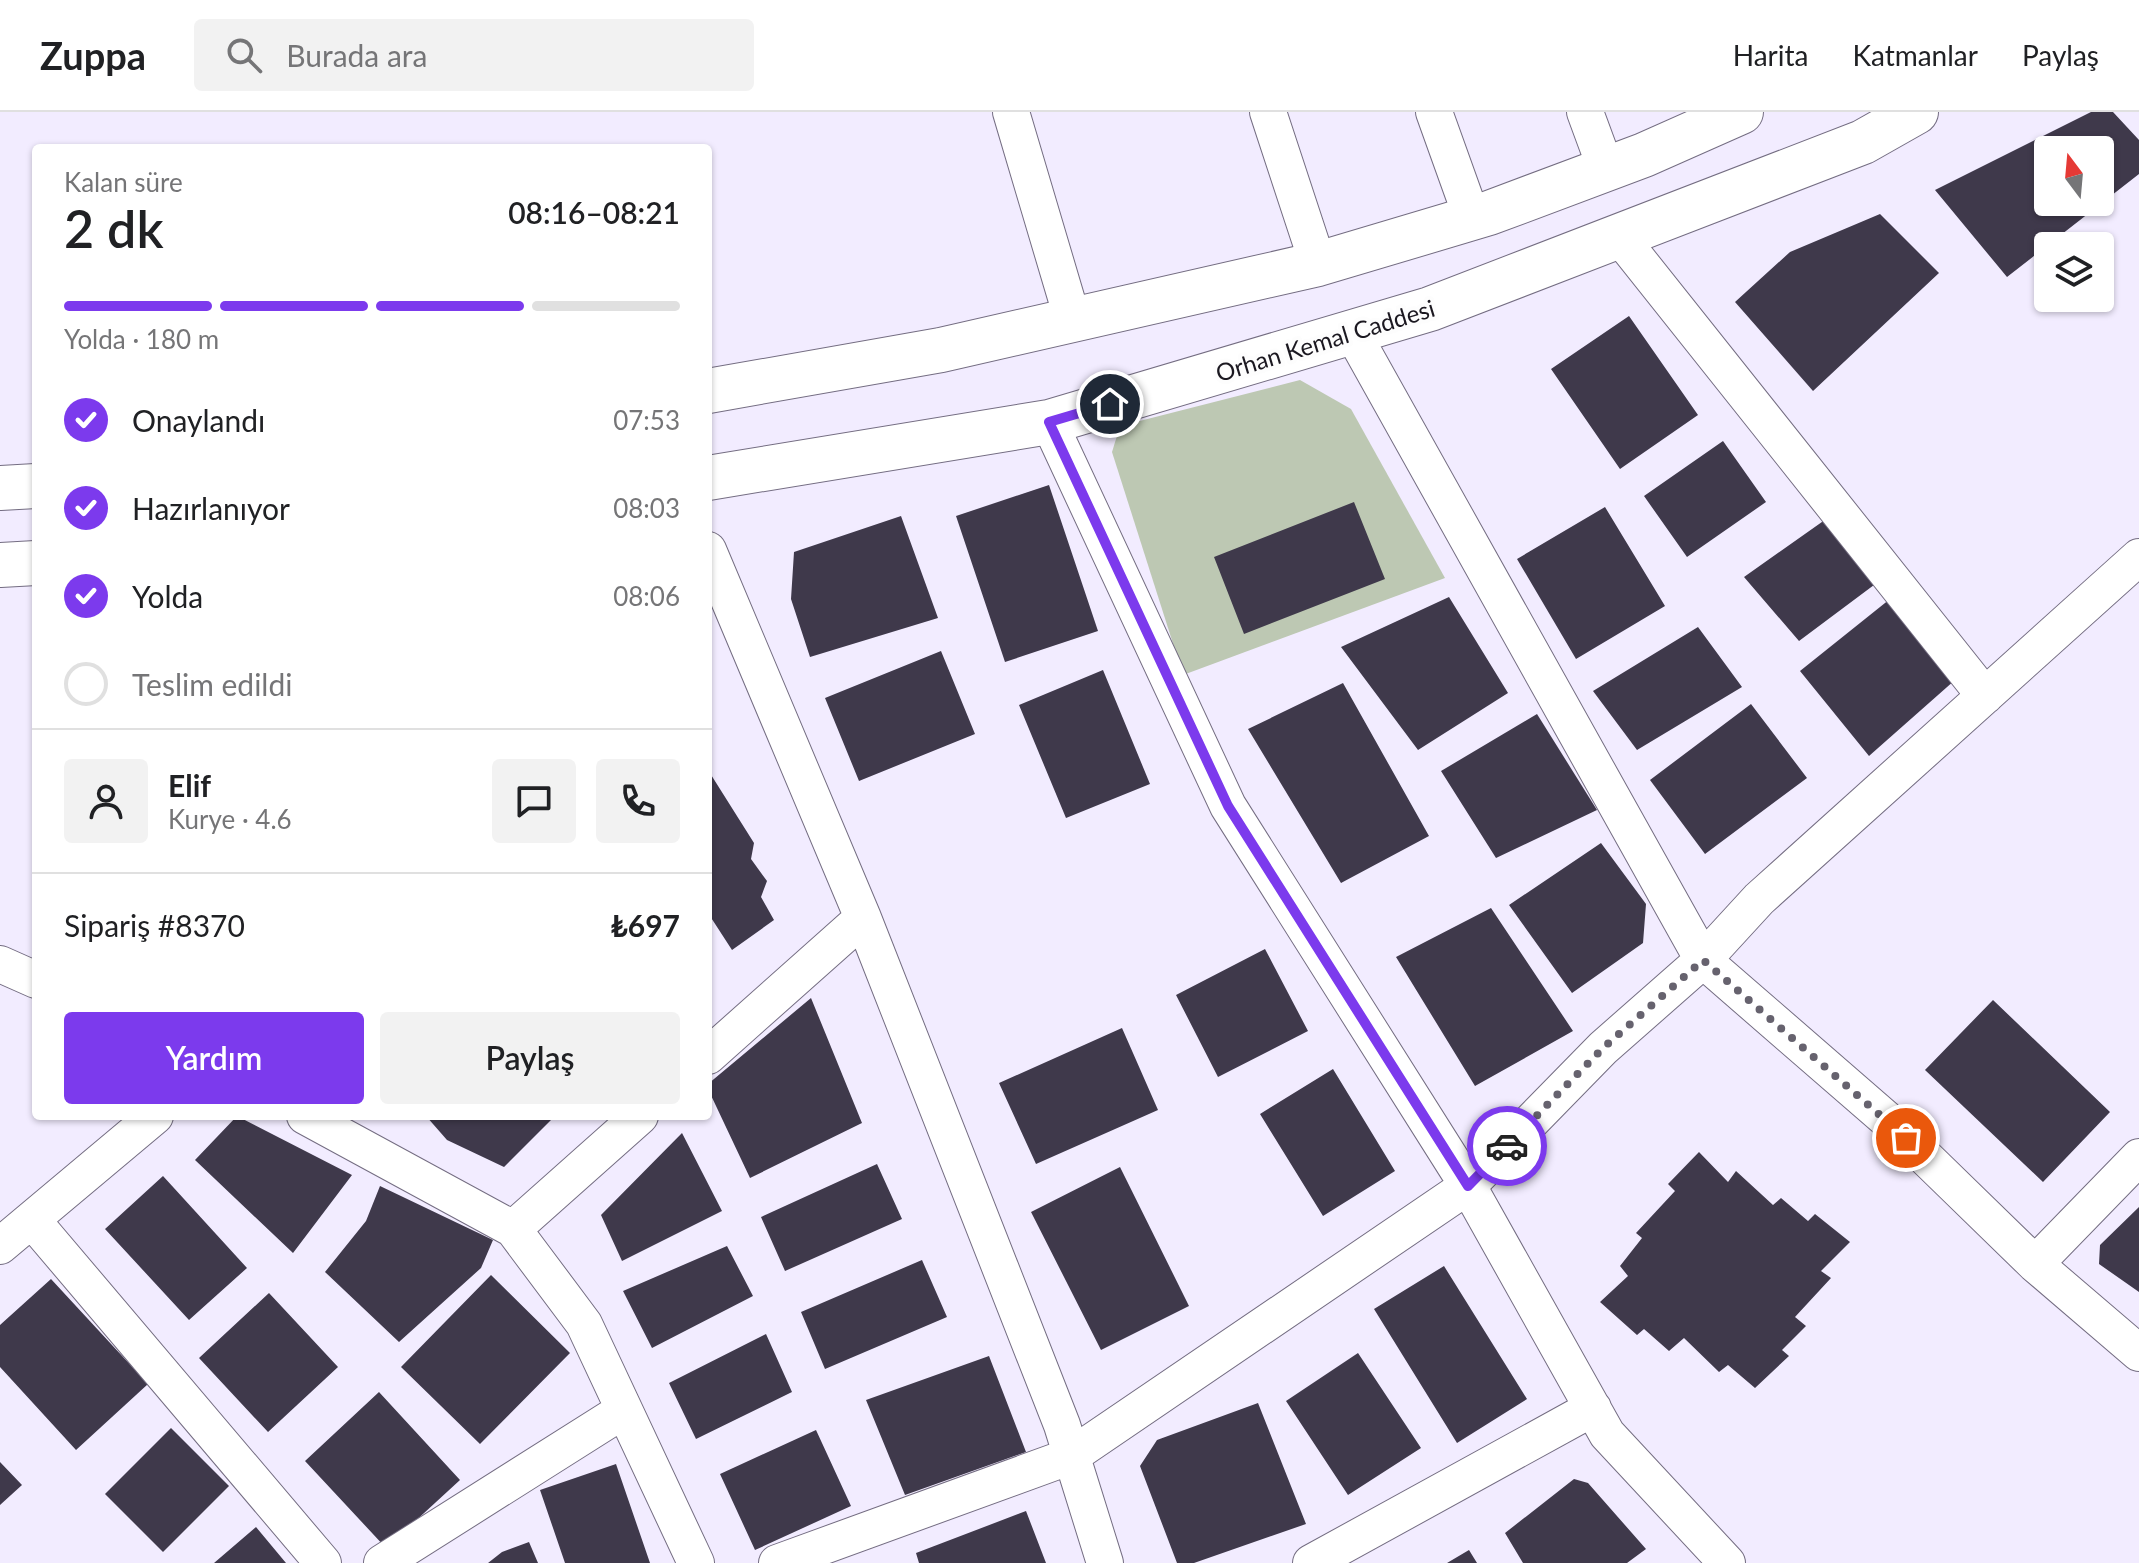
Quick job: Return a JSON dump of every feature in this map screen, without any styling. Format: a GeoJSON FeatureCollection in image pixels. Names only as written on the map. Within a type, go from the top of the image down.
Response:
{"type":"FeatureCollection","features":[{"type":"Feature","properties":{"kind":"main road"},"geometry":{"type":"LineString","coordinates":[[712,390],[941,350],[1318,264],[1472,218],[1606,169],[1741,112]]}},
{"type":"Feature","properties":{"kind":"main road","name":"Orhan Kemal Caddesi"},"geometry":{"type":"LineString","coordinates":[[712,477],[1049,422],[1430,309],[1863,142],[1916,112]]}},
{"type":"Feature","properties":{"kind":"main road"},"geometry":{"type":"LineString","coordinates":[[0,488],[32,486]]}},
{"type":"Feature","properties":{"kind":"main road"},"geometry":{"type":"LineString","coordinates":[[0,565],[32,563]]}},
{"type":"Feature","properties":{"kind":"street"},"geometry":{"type":"LineString","coordinates":[[1011,112],[1073,321]]}},
{"type":"Feature","properties":{"kind":"street"},"geometry":{"type":"LineString","coordinates":[[1268,112],[1318,264]]}},
{"type":"Feature","properties":{"kind":"street"},"geometry":{"type":"LineString","coordinates":[[1434,112],[1472,218]]}},
{"type":"Feature","properties":{"kind":"street"},"geometry":{"type":"LineString","coordinates":[[1585,112],[1606,169]]}},
{"type":"Feature","properties":{"kind":"street"},"geometry":{"type":"LineString","coordinates":[[1619,236],[1985,696]]}},
{"type":"Feature","properties":{"kind":"street"},"geometry":{"type":"LineString","coordinates":[[1352,332],[1703,960],[1885,1118],[2035,1264],[2139,1353]]}},
{"type":"Feature","properties":{"kind":"street"},"geometry":{"type":"LineString","coordinates":[[1049,422],[1228,806],[1468,1186],[1607,1434],[1727,1563]]}},
{"type":"Feature","properties":{"kind":"street"},"geometry":{"type":"LineString","coordinates":[[777,1563],[1071,1456],[1468,1186],[1603,1048],[1703,960],[1759,899],[2139,557]]}},
{"type":"Feature","properties":{"kind":"street"},"geometry":{"type":"LineString","coordinates":[[712,559],[863,918],[1071,1456],[1105,1563]]}},
{"type":"Feature","properties":{"kind":"street"},"geometry":{"type":"LineString","coordinates":[[712,1052],[863,918]]}},
{"type":"Feature","properties":{"kind":"street"},"geometry":{"type":"LineString","coordinates":[[0,964],[32,978]]}},
{"type":"Feature","properties":{"kind":"street"},"geometry":{"type":"LineString","coordinates":[[0,1246],[150,1120]]}},
{"type":"Feature","properties":{"kind":"street"},"geometry":{"type":"LineString","coordinates":[[312,1120],[513,1229],[584,1324],[696,1563]]}},
{"type":"Feature","properties":{"kind":"street"},"geometry":{"type":"LineString","coordinates":[[513,1229],[636,1120]]}},
{"type":"Feature","properties":{"kind":"street"},"geometry":{"type":"LineString","coordinates":[[2035,1264],[2139,1157]]}},
{"type":"Feature","properties":{"kind":"street"},"geometry":{"type":"LineString","coordinates":[[32,1220],[323,1563]]}},
{"type":"Feature","properties":{"kind":"street"},"geometry":{"type":"LineString","coordinates":[[1311,1563],[1593,1408]]}},
{"type":"Feature","properties":{"kind":"street"},"geometry":{"type":"LineString","coordinates":[[382,1563],[624,1410]]}},
{"type":"Feature","properties":{"kind":"green space"},"geometry":{"type":"Polygon","coordinates":[[[1300,380],[1351,409],[1445,578],[1183,675],[1112,452],[1120,426],[1300,380]]]}},
{"type":"Feature","properties":{"kind":"building"},"geometry":{"type":"Polygon","coordinates":[[[2091,112],[2113,112],[2139,140],[2139,174],[2114,194],[2114,136],[2043,136],[2091,112]]]}},
{"type":"Feature","properties":{"kind":"building"},"geometry":{"type":"Polygon","coordinates":[[[2034,140],[2034,216],[2085,216],[2065,232],[2034,232],[2034,256],[2007,277],[1935,190],[2034,140]]]}},
{"type":"Feature","properties":{"kind":"building"},"geometry":{"type":"Polygon","coordinates":[[[1880,214],[1939,273],[1813,391],[1735,302],[1790,252],[1880,214]]]}},
{"type":"Feature","properties":{"kind":"building"},"geometry":{"type":"Polygon","coordinates":[[[1629,316],[1698,415],[1620,469],[1551,369],[1629,316]]]}},
{"type":"Feature","properties":{"kind":"building"},"geometry":{"type":"Polygon","coordinates":[[[1723,441],[1766,502],[1687,557],[1644,496],[1723,441]]]}},
{"type":"Feature","properties":{"kind":"building"},"geometry":{"type":"Polygon","coordinates":[[[1049,485],[1098,631],[1005,662],[956,516],[1049,485]]]}},
{"type":"Feature","properties":{"kind":"building"},"geometry":{"type":"Polygon","coordinates":[[[1354,502],[1385,579],[1244,634],[1214,557],[1354,502]]]}},
{"type":"Feature","properties":{"kind":"building"},"geometry":{"type":"Polygon","coordinates":[[[1605,507],[1665,606],[1576,659],[1517,559],[1605,507]]]}},
{"type":"Feature","properties":{"kind":"building"},"geometry":{"type":"Polygon","coordinates":[[[901,516],[938,618],[810,657],[791,599],[794,552],[901,516]]]}},
{"type":"Feature","properties":{"kind":"building"},"geometry":{"type":"Polygon","coordinates":[[[1829,517],[1878,582],[1799,641],[1744,577],[1829,517]]]}},
{"type":"Feature","properties":{"kind":"building"},"geometry":{"type":"Polygon","coordinates":[[[1449,597],[1508,693],[1418,750],[1341,647],[1449,597]]]}},
{"type":"Feature","properties":{"kind":"building"},"geometry":{"type":"Polygon","coordinates":[[[1890,599],[1955,680],[1869,756],[1800,671],[1890,599]]]}},
{"type":"Feature","properties":{"kind":"building"},"geometry":{"type":"Polygon","coordinates":[[[1698,627],[1742,687],[1637,750],[1593,691],[1698,627]]]}},
{"type":"Feature","properties":{"kind":"building"},"geometry":{"type":"Polygon","coordinates":[[[941,651],[975,734],[859,781],[825,698],[941,651]]]}},
{"type":"Feature","properties":{"kind":"building"},"geometry":{"type":"Polygon","coordinates":[[[1103,670],[1150,784],[1066,818],[1019,705],[1103,670]]]}},
{"type":"Feature","properties":{"kind":"building"},"geometry":{"type":"Polygon","coordinates":[[[1343,683],[1429,836],[1341,883],[1248,729],[1343,683]]]}},
{"type":"Feature","properties":{"kind":"building"},"geometry":{"type":"Polygon","coordinates":[[[1751,704],[1807,778],[1705,854],[1650,780],[1751,704]]]}},
{"type":"Feature","properties":{"kind":"building"},"geometry":{"type":"Polygon","coordinates":[[[1537,714],[1597,810],[1496,858],[1441,771],[1537,714]]]}},
{"type":"Feature","properties":{"kind":"building"},"geometry":{"type":"Polygon","coordinates":[[[712,776],[754,843],[751,859],[767,881],[761,897],[774,920],[732,950],[712,919],[712,776]]]}},
{"type":"Feature","properties":{"kind":"building"},"geometry":{"type":"Polygon","coordinates":[[[1601,843],[1646,904],[1643,943],[1572,993],[1509,905],[1601,843]]]}},
{"type":"Feature","properties":{"kind":"building"},"geometry":{"type":"Polygon","coordinates":[[[1491,908],[1573,1031],[1475,1086],[1396,957],[1491,908]]]}},
{"type":"Feature","properties":{"kind":"building"},"geometry":{"type":"Polygon","coordinates":[[[1265,949],[1308,1031],[1218,1077],[1176,995],[1265,949]]]}},
{"type":"Feature","properties":{"kind":"building"},"geometry":{"type":"Polygon","coordinates":[[[811,998],[862,1123],[750,1178],[712,1097],[712,1081],[811,998]]]}},
{"type":"Feature","properties":{"kind":"building"},"geometry":{"type":"Polygon","coordinates":[[[1993,1000],[2110,1112],[2043,1182],[1925,1070],[1993,1000]]]}},
{"type":"Feature","properties":{"kind":"building"},"geometry":{"type":"Polygon","coordinates":[[[1122,1028],[1158,1110],[1036,1164],[999,1083],[1122,1028]]]}},
{"type":"Feature","properties":{"kind":"building"},"geometry":{"type":"Polygon","coordinates":[[[1333,1069],[1395,1171],[1323,1216],[1260,1114],[1333,1069]]]}},
{"type":"Feature","properties":{"kind":"building"},"geometry":{"type":"Polygon","coordinates":[[[233,1120],[245,1120],[352,1175],[293,1253],[195,1160],[233,1120]]]}},
{"type":"Feature","properties":{"kind":"building"},"geometry":{"type":"Polygon","coordinates":[[[430,1120],[551,1120],[504,1167],[447,1140],[430,1120]]]}},
{"type":"Feature","properties":{"kind":"building"},"geometry":{"type":"Polygon","coordinates":[[[682,1133],[722,1211],[622,1261],[601,1215],[682,1133]]]}},
{"type":"Feature","properties":{"kind":"building"},"geometry":{"type":"Polygon","coordinates":[[[1699,1152],[1728,1182],[1736,1171],[1773,1205],[1781,1198],[1808,1221],[1815,1214],[1850,1242],[1821,1271],[1831,1278],[1795,1317],[1806,1326],[1782,1350],[1789,1356],[1755,1388],[1728,1365],[1719,1372],[1684,1338],[1669,1351],[1644,1329],[1637,1335],[1600,1302],[1628,1276],[1620,1266],[1642,1238],[1636,1233],[1675,1191],[1668,1184],[1699,1152]]]}},
{"type":"Feature","properties":{"kind":"building"},"geometry":{"type":"Polygon","coordinates":[[[877,1164],[902,1219],[785,1271],[761,1217],[877,1164]]]}},
{"type":"Feature","properties":{"kind":"building"},"geometry":{"type":"Polygon","coordinates":[[[1120,1167],[1189,1306],[1101,1350],[1031,1212],[1120,1167]]]}},
{"type":"Feature","properties":{"kind":"building"},"geometry":{"type":"Polygon","coordinates":[[[163,1176],[247,1268],[189,1320],[105,1229],[163,1176]]]}},
{"type":"Feature","properties":{"kind":"building"},"geometry":{"type":"Polygon","coordinates":[[[380,1186],[493,1240],[481,1268],[399,1342],[325,1272],[366,1221],[380,1186]]]}},
{"type":"Feature","properties":{"kind":"building"},"geometry":{"type":"Polygon","coordinates":[[[2139,1207],[2139,1292],[2099,1264],[2100,1245],[2139,1207]]]}},
{"type":"Feature","properties":{"kind":"building"},"geometry":{"type":"Polygon","coordinates":[[[727,1246],[753,1296],[652,1348],[623,1291],[727,1246]]]}},
{"type":"Feature","properties":{"kind":"building"},"geometry":{"type":"Polygon","coordinates":[[[922,1260],[947,1317],[825,1369],[801,1312],[922,1260]]]}},
{"type":"Feature","properties":{"kind":"building"},"geometry":{"type":"Polygon","coordinates":[[[1444,1266],[1527,1399],[1457,1443],[1374,1309],[1444,1266]]]}},
{"type":"Feature","properties":{"kind":"building"},"geometry":{"type":"Polygon","coordinates":[[[491,1275],[570,1353],[480,1444],[401,1367],[491,1275]]]}},
{"type":"Feature","properties":{"kind":"building"},"geometry":{"type":"Polygon","coordinates":[[[51,1279],[148,1384],[76,1450],[0,1367],[0,1325],[51,1279]]]}},
{"type":"Feature","properties":{"kind":"building"},"geometry":{"type":"Polygon","coordinates":[[[269,1293],[338,1367],[268,1432],[199,1358],[269,1293]]]}},
{"type":"Feature","properties":{"kind":"building"},"geometry":{"type":"Polygon","coordinates":[[[766,1334],[792,1392],[696,1439],[669,1383],[766,1334]]]}},
{"type":"Feature","properties":{"kind":"building"},"geometry":{"type":"Polygon","coordinates":[[[1358,1353],[1421,1448],[1348,1495],[1286,1401],[1358,1353]]]}},
{"type":"Feature","properties":{"kind":"building"},"geometry":{"type":"Polygon","coordinates":[[[989,1356],[1026,1452],[905,1495],[866,1400],[989,1356]]]}},
{"type":"Feature","properties":{"kind":"building"},"geometry":{"type":"Polygon","coordinates":[[[379,1392],[460,1480],[386,1548],[305,1461],[379,1392]]]}},
{"type":"Feature","properties":{"kind":"building"},"geometry":{"type":"Polygon","coordinates":[[[1258,1403],[1306,1524],[1194,1563],[1177,1563],[1140,1466],[1157,1440],[1258,1403]]]}},
{"type":"Feature","properties":{"kind":"building"},"geometry":{"type":"Polygon","coordinates":[[[171,1428],[229,1486],[163,1552],[105,1494],[171,1428]]]}},
{"type":"Feature","properties":{"kind":"building"},"geometry":{"type":"Polygon","coordinates":[[[816,1430],[851,1506],[755,1550],[720,1474],[816,1430]]]}},
{"type":"Feature","properties":{"kind":"building"},"geometry":{"type":"Polygon","coordinates":[[[0,1462],[22,1485],[0,1505],[0,1462]]]}},
{"type":"Feature","properties":{"kind":"building"},"geometry":{"type":"Polygon","coordinates":[[[616,1464],[650,1563],[565,1563],[540,1490],[616,1464]]]}},
{"type":"Feature","properties":{"kind":"building"},"geometry":{"type":"Polygon","coordinates":[[[1574,1479],[1588,1483],[1646,1549],[1627,1563],[1523,1563],[1505,1533],[1574,1479]]]}},
{"type":"Feature","properties":{"kind":"building"},"geometry":{"type":"Polygon","coordinates":[[[1026,1511],[1046,1563],[919,1563],[916,1553],[1026,1511]]]}},
{"type":"Feature","properties":{"kind":"building"},"geometry":{"type":"Polygon","coordinates":[[[256,1527],[286,1563],[214,1563],[256,1527]]]}},
{"type":"Feature","properties":{"kind":"building"},"geometry":{"type":"Polygon","coordinates":[[[529,1542],[538,1563],[488,1563],[502,1552],[529,1542]]]}},
{"type":"Feature","properties":{"kind":"building"},"geometry":{"type":"Polygon","coordinates":[[[1469,1550],[1477,1563],[1447,1563],[1469,1550]]]}},
{"type":"Feature","properties":{"kind":"way so far"},"geometry":{"type":"LineString","coordinates":[[1507,1146],[1603,1048],[1703,960],[1906,1138]]}},
{"type":"Feature","properties":{"kind":"route"},"geometry":{"type":"LineString","coordinates":[[1110,404],[1049,422],[1228,806],[1468,1186],[1507,1146]]}}]}
